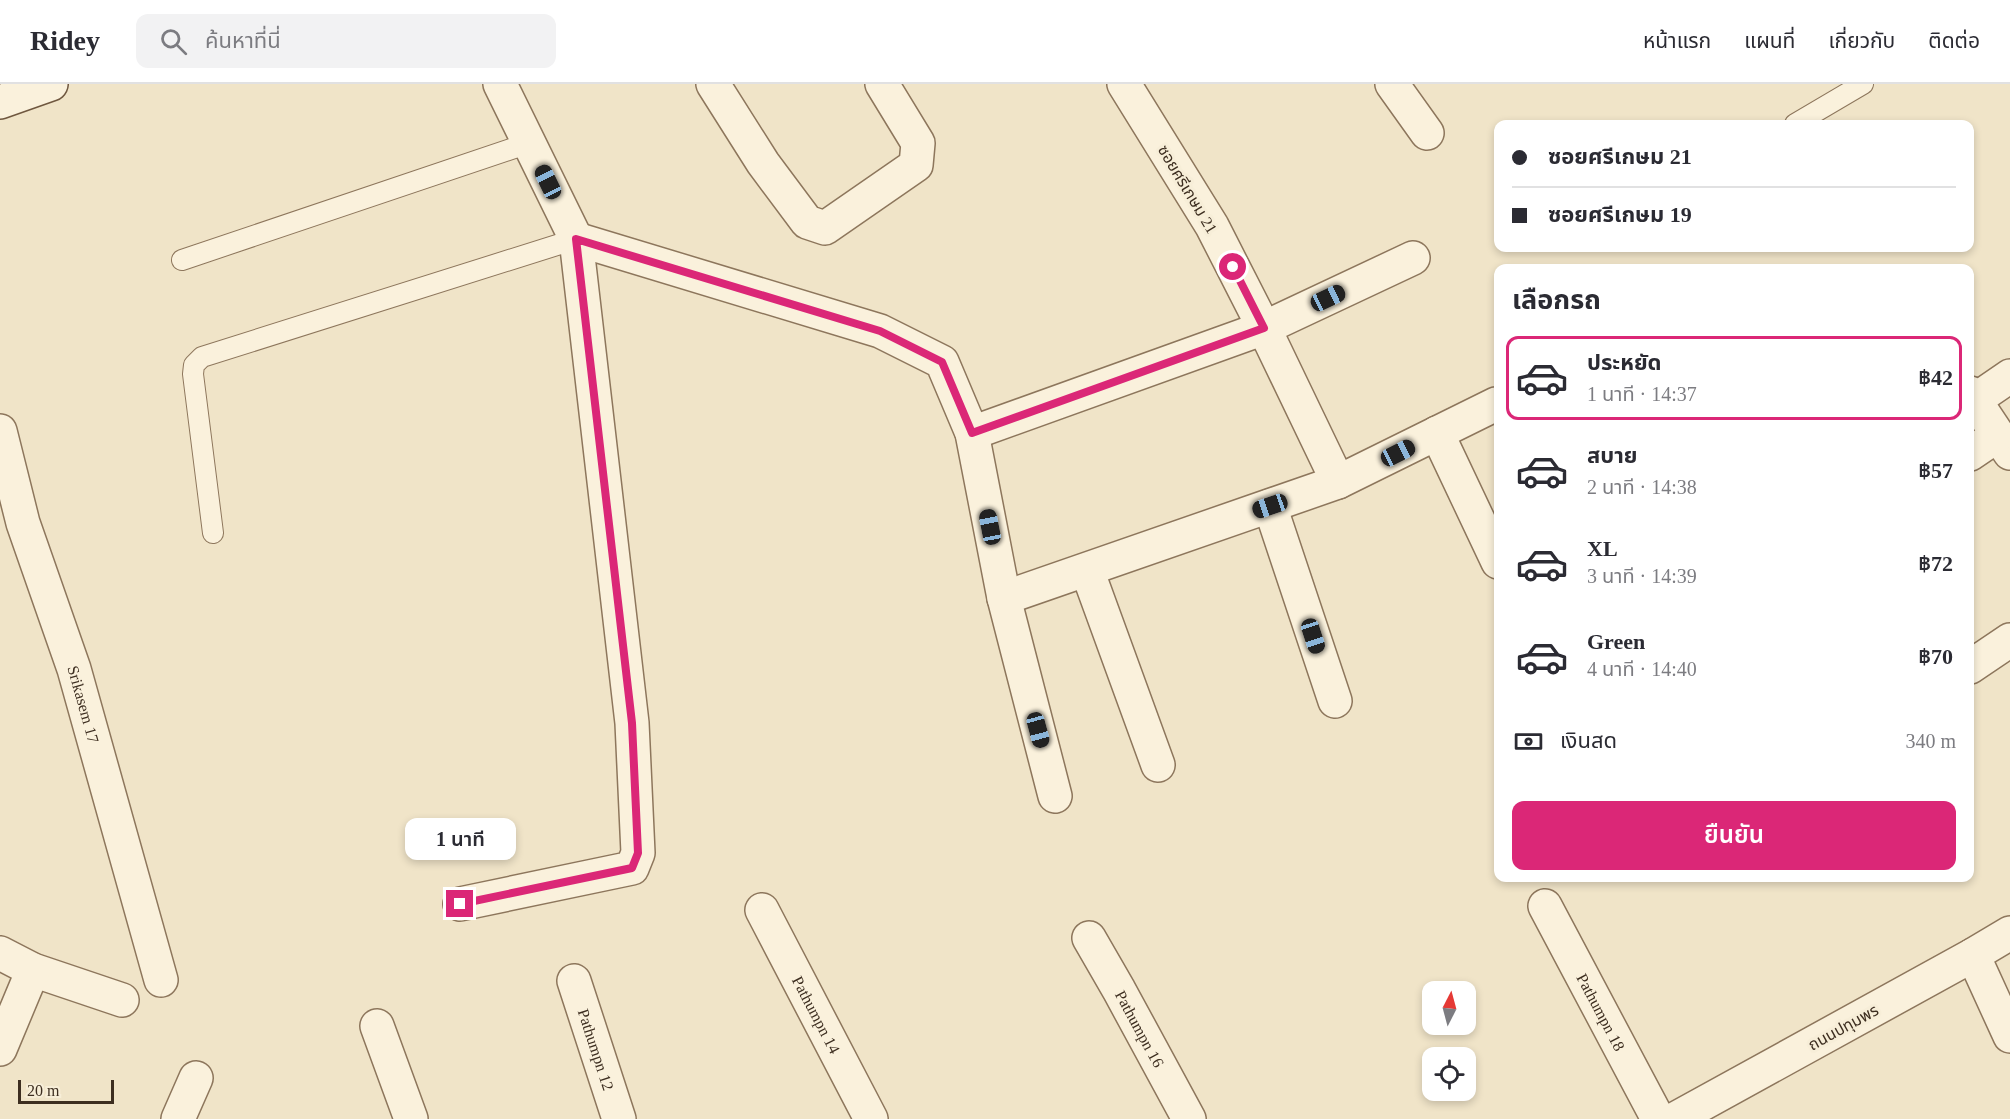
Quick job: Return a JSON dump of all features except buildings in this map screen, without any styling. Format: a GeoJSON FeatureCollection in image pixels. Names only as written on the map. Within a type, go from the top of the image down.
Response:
{"type":"FeatureCollection","features":[{"type":"Feature","properties":{"kind":"street"},"geometry":{"type":"LineString","coordinates":[[0,102],[51,84]]}},
{"type":"Feature","properties":{"kind":"street"},"geometry":{"type":"LineString","coordinates":[[460,904],[632,868],[638,853],[632,723],[576,239],[500,84]]}},
{"type":"Feature","properties":{"kind":"street"},"geometry":{"type":"LineString","coordinates":[[713,84],[763,163],[807,222],[825,228],[916,165],[918,143],[882,84]]}},
{"type":"Feature","properties":{"kind":"street","name":"ซอยศรีเกษม 21"},"geometry":{"type":"LineString","coordinates":[[1124,84],[1212,226],[1338,482]]}},
{"type":"Feature","properties":{"kind":"street"},"geometry":{"type":"LineString","coordinates":[[1392,84],[1427,133]]}},
{"type":"Feature","properties":{"kind":"street"},"geometry":{"type":"LineString","coordinates":[[576,239],[880,331],[942,362],[972,433],[1004,598],[1055,796]]}},
{"type":"Feature","properties":{"kind":"street"},"geometry":{"type":"LineString","coordinates":[[972,433],[1264,328],[1413,258]]}},
{"type":"Feature","properties":{"kind":"street"},"geometry":{"type":"LineString","coordinates":[[1974,395],[2010,376]]}},
{"type":"Feature","properties":{"kind":"street"},"geometry":{"type":"LineString","coordinates":[[1974,399],[2004,444],[1974,453]]}},
{"type":"Feature","properties":{"kind":"street"},"geometry":{"type":"LineString","coordinates":[[1004,598],[1338,482],[1494,405]]}},
{"type":"Feature","properties":{"kind":"street","name":"Srikasem 17"},"geometry":{"type":"LineString","coordinates":[[0,431],[12,532],[74,669],[161,980]]}},
{"type":"Feature","properties":{"kind":"street"},"geometry":{"type":"LineString","coordinates":[[1437,433],[1494,554]]}},
{"type":"Feature","properties":{"kind":"street"},"geometry":{"type":"LineString","coordinates":[[1270,506],[1335,701]]}},
{"type":"Feature","properties":{"kind":"street"},"geometry":{"type":"LineString","coordinates":[[1087,570],[1158,765]]}},
{"type":"Feature","properties":{"kind":"street"},"geometry":{"type":"LineString","coordinates":[[1974,664],[2010,640]]}},
{"type":"Feature","properties":{"kind":"street","name":"Pathumpn 18"},"geometry":{"type":"LineString","coordinates":[[1545,906],[1658,1119]]}},
{"type":"Feature","properties":{"kind":"street","name":"Pathumpn 14"},"geometry":{"type":"LineString","coordinates":[[762,910],[871,1119]]}},
{"type":"Feature","properties":{"kind":"street","name":"ถนนปทุมพร"},"geometry":{"type":"LineString","coordinates":[[1675,1119],[2010,933]]}},
{"type":"Feature","properties":{"kind":"street","name":"Pathumpn 16"},"geometry":{"type":"LineString","coordinates":[[1089,938],[1189,1119]]}},
{"type":"Feature","properties":{"kind":"street"},"geometry":{"type":"LineString","coordinates":[[0,953],[33,970],[122,1000]]}},
{"type":"Feature","properties":{"kind":"street"},"geometry":{"type":"LineString","coordinates":[[1973,955],[2010,1036]]}},
{"type":"Feature","properties":{"kind":"street"},"geometry":{"type":"LineString","coordinates":[[0,1049],[33,970]]}},
{"type":"Feature","properties":{"kind":"street","name":"Pathumpn 12"},"geometry":{"type":"LineString","coordinates":[[574,981],[619,1119]]}},
{"type":"Feature","properties":{"kind":"street"},"geometry":{"type":"LineString","coordinates":[[377,1026],[411,1119]]}},
{"type":"Feature","properties":{"kind":"street"},"geometry":{"type":"LineString","coordinates":[[178,1119],[196,1078]]}},
{"type":"Feature","properties":{"kind":"lane"},"geometry":{"type":"LineString","coordinates":[[1802,120],[1863,84]]}},
{"type":"Feature","properties":{"kind":"lane"},"geometry":{"type":"LineString","coordinates":[[182,260],[529,143]]}},
{"type":"Feature","properties":{"kind":"lane"},"geometry":{"type":"LineString","coordinates":[[213,533],[193,374],[194,365],[202,357],[576,239]]}},
{"type":"Feature","properties":{"kind":"route"},"geometry":{"type":"LineString","coordinates":[[460,904],[632,868],[638,853],[632,723],[576,239],[880,331],[942,362],[972,433],[1264,328],[1233,267]]}}]}
